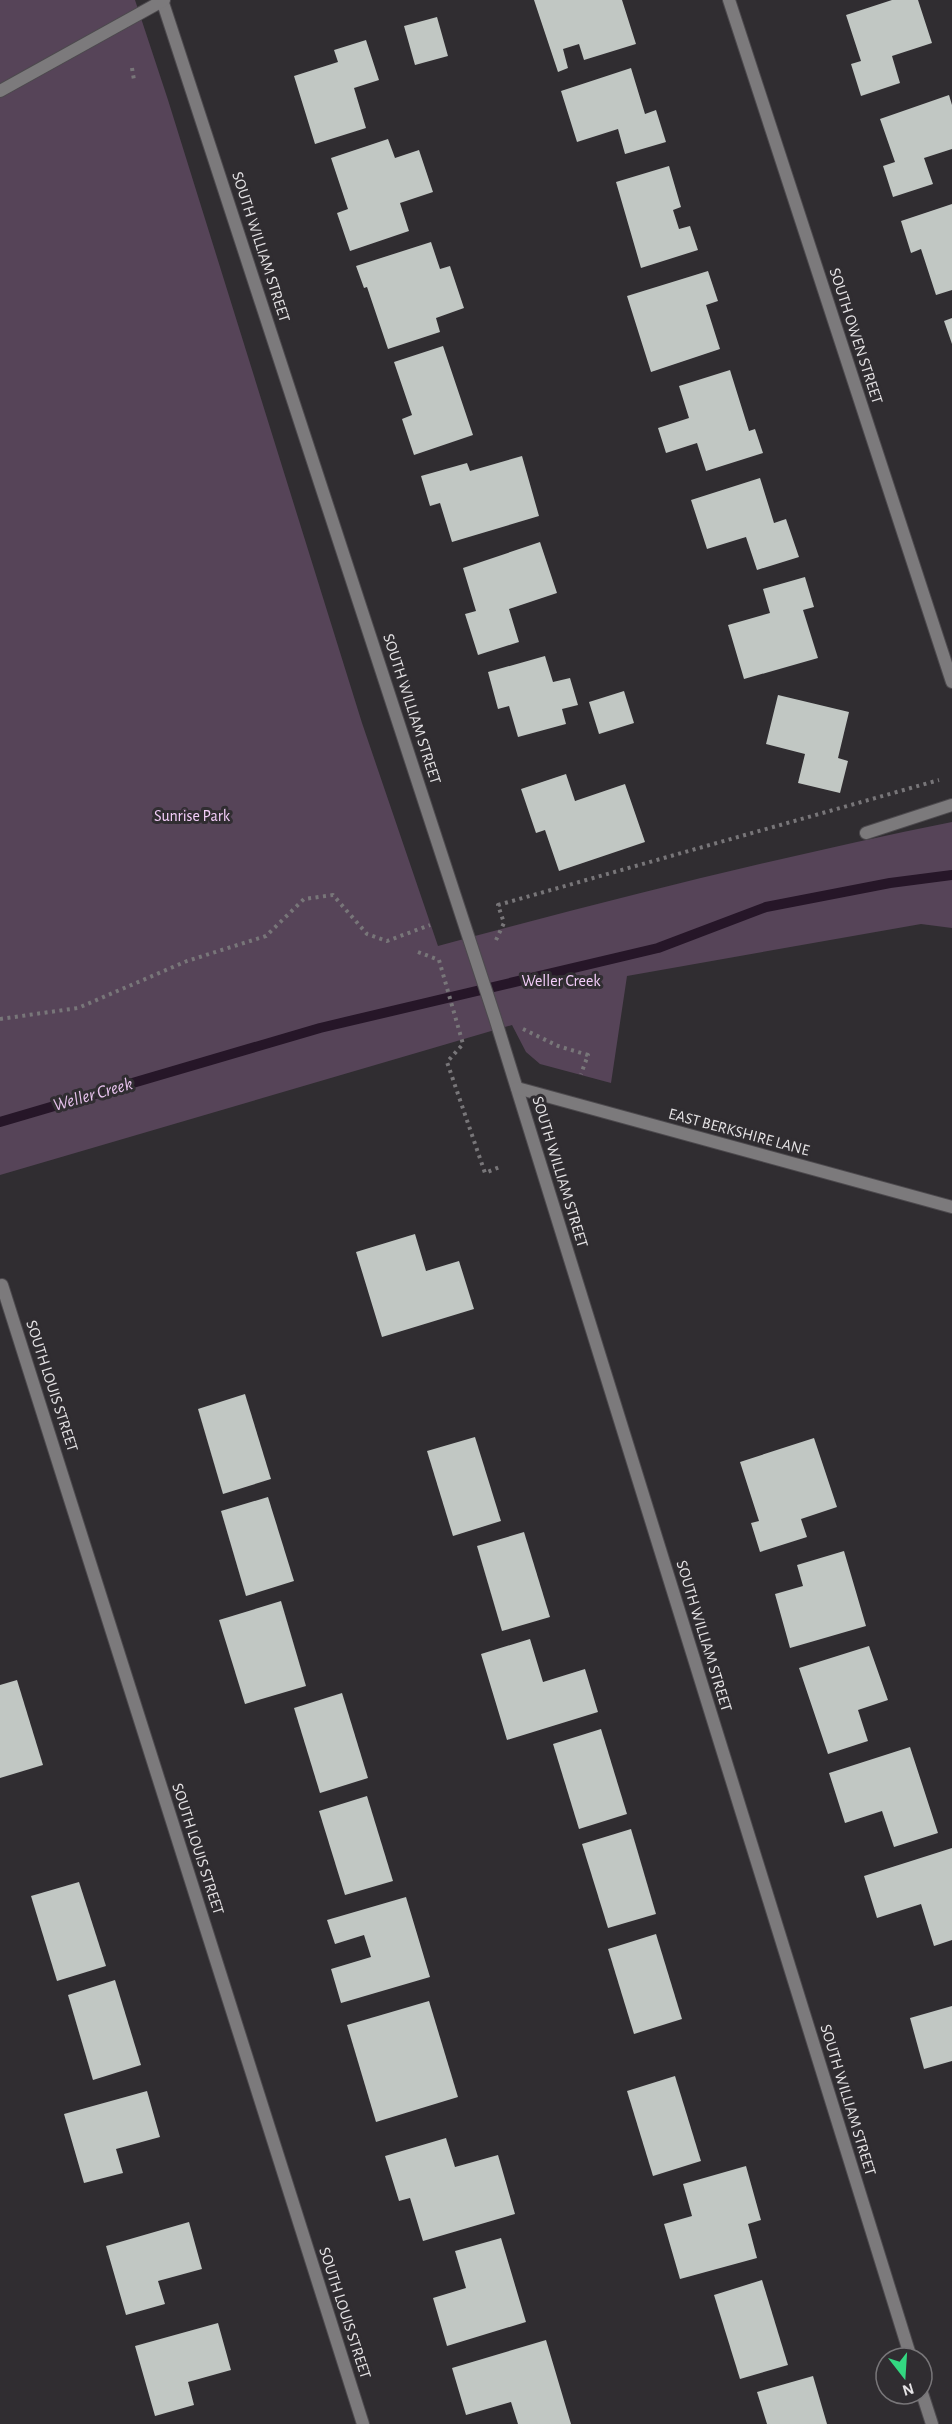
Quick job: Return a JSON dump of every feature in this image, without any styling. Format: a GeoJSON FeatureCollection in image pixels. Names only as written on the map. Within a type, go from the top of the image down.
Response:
{"type":"FeatureCollection","features":[{"type":"Feature","properties":{"kind":"street"},"geometry":{"type":"LineString","coordinates":[[0,91],[163,0]]}},
{"type":"Feature","properties":{"kind":"street","name":"SOUTH WILLIAM STREET"},"geometry":{"type":"LineString","coordinates":[[163,0],[495,1018],[907,2346]]}},
{"type":"Feature","properties":{"kind":"street","name":"SOUTH OWEN STREET"},"geometry":{"type":"LineString","coordinates":[[729,0],[952,682]]}},
{"type":"Feature","properties":{"kind":"street"},"geometry":{"type":"LineString","coordinates":[[866,833],[952,805]]}},
{"type":"Feature","properties":{"kind":"street","name":"EAST BERKSHIRE LANE"},"geometry":{"type":"LineString","coordinates":[[517,1088],[952,1207]]}},
{"type":"Feature","properties":{"kind":"street","name":"SOUTH LOUIS STREET"},"geometry":{"type":"LineString","coordinates":[[2,1285],[363,2424]]}},
{"type":"Feature","properties":{"kind":"street"},"geometry":{"type":"LineString","coordinates":[[926,2406],[932,2424]]}},
{"type":"Feature","properties":{"kind":"path"},"geometry":{"type":"LineString","coordinates":[[132,69],[134,80]]}},
{"type":"Feature","properties":{"kind":"path"},"geometry":{"type":"LineString","coordinates":[[492,949],[504,923],[498,905],[939,780]]}},
{"type":"Feature","properties":{"kind":"path"},"geometry":{"type":"LineString","coordinates":[[0,1019],[78,1008],[187,962],[266,936],[303,899],[333,895],[367,934],[387,940],[430,926]]}},
{"type":"Feature","properties":{"kind":"path"},"geometry":{"type":"LineString","coordinates":[[418,952],[439,960],[463,1044],[447,1062],[485,1173],[502,1166]]}},
{"type":"Feature","properties":{"kind":"path"},"geometry":{"type":"LineString","coordinates":[[517,1026],[558,1046],[588,1055],[581,1074]]}},
{"type":"Feature","properties":{"kind":"green space","name":"Sunrise Park"},"geometry":{"type":"Polygon","coordinates":[[[0,0],[135,0],[362,723],[438,946],[694,880],[952,822],[952,928],[921,924],[627,976],[611,1083],[540,1064],[526,1052],[512,1025],[0,1175],[0,0]]]}},
{"type":"Feature","properties":{"kind":"building"},"geometry":{"type":"Polygon","coordinates":[[[534,0],[622,0],[636,44],[584,60],[579,44],[563,49],[568,68],[558,72],[534,0]]]}},
{"type":"Feature","properties":{"kind":"building"},"geometry":{"type":"Polygon","coordinates":[[[892,0],[918,0],[932,43],[892,56],[900,83],[861,96],[851,64],[861,61],[846,15],[892,0]]]}},
{"type":"Feature","properties":{"kind":"building"},"geometry":{"type":"Polygon","coordinates":[[[437,17],[448,56],[415,65],[404,26],[437,17]]]}},
{"type":"Feature","properties":{"kind":"building"},"geometry":{"type":"Polygon","coordinates":[[[366,40],[379,80],[354,88],[366,128],[315,144],[294,76],[338,62],[334,50],[366,40]]]}},
{"type":"Feature","properties":{"kind":"building"},"geometry":{"type":"Polygon","coordinates":[[[631,68],[645,114],[656,110],[666,142],[625,154],[618,129],[577,142],[561,91],[631,68]]]}},
{"type":"Feature","properties":{"kind":"building"},"geometry":{"type":"Polygon","coordinates":[[[949,95],[952,105],[952,149],[924,158],[933,184],[893,197],[883,166],[895,162],[880,119],[949,95]]]}},
{"type":"Feature","properties":{"kind":"building"},"geometry":{"type":"Polygon","coordinates":[[[388,139],[395,158],[419,150],[433,192],[400,203],[409,231],[350,251],[337,213],[348,209],[331,158],[388,139]]]}},
{"type":"Feature","properties":{"kind":"building"},"geometry":{"type":"Polygon","coordinates":[[[669,166],[681,207],[673,210],[679,229],[690,226],[698,250],[641,268],[616,182],[669,166]]]}},
{"type":"Feature","properties":{"kind":"building"},"geometry":{"type":"Polygon","coordinates":[[[952,204],[952,290],[936,295],[921,249],[911,253],[901,221],[952,204]]]}},
{"type":"Feature","properties":{"kind":"building"},"geometry":{"type":"Polygon","coordinates":[[[431,242],[440,269],[450,266],[464,308],[436,318],[440,332],[388,349],[367,287],[364,288],[356,266],[431,242]]]}},
{"type":"Feature","properties":{"kind":"building"},"geometry":{"type":"Polygon","coordinates":[[[708,271],[718,301],[706,305],[720,349],[651,372],[627,296],[708,271]]]}},
{"type":"Feature","properties":{"kind":"building"},"geometry":{"type":"Polygon","coordinates":[[[952,318],[952,344],[944,321],[952,318]]]}},
{"type":"Feature","properties":{"kind":"building"},"geometry":{"type":"Polygon","coordinates":[[[443,346],[473,435],[414,455],[402,419],[412,415],[394,362],[443,346]]]}},
{"type":"Feature","properties":{"kind":"building"},"geometry":{"type":"Polygon","coordinates":[[[730,370],[749,431],[755,429],[763,453],[706,471],[697,443],[666,453],[658,428],[689,418],[679,386],[730,370]]]}},
{"type":"Feature","properties":{"kind":"building"},"geometry":{"type":"Polygon","coordinates":[[[522,456],[539,516],[452,542],[440,503],[430,506],[421,476],[467,463],[470,471],[522,456]]]}},
{"type":"Feature","properties":{"kind":"building"},"geometry":{"type":"Polygon","coordinates":[[[760,478],[774,523],[786,519],[799,557],[757,570],[746,537],[707,549],[691,500],[760,478]]]}},
{"type":"Feature","properties":{"kind":"building"},"geometry":{"type":"Polygon","coordinates":[[[540,542],[557,593],[509,609],[519,642],[478,655],[465,614],[476,611],[463,568],[540,542]]]}},
{"type":"Feature","properties":{"kind":"building"},"geometry":{"type":"Polygon","coordinates":[[[805,577],[814,607],[803,610],[818,658],[744,679],[728,625],[770,613],[763,589],[805,577]]]}},
{"type":"Feature","properties":{"kind":"building"},"geometry":{"type":"Polygon","coordinates":[[[545,656],[553,682],[570,678],[578,705],[562,709],[566,724],[518,737],[509,706],[498,709],[488,672],[545,656]]]}},
{"type":"Feature","properties":{"kind":"building"},"geometry":{"type":"Polygon","coordinates":[[[624,691],[634,723],[599,734],[589,702],[624,691]]]}},
{"type":"Feature","properties":{"kind":"building"},"geometry":{"type":"Polygon","coordinates":[[[778,695],[849,712],[838,758],[848,761],[840,793],[798,783],[805,754],[766,744],[778,695]]]}},
{"type":"Feature","properties":{"kind":"building"},"geometry":{"type":"Polygon","coordinates":[[[566,774],[575,801],[625,784],[645,842],[559,871],[545,830],[536,833],[521,789],[566,774]]]}},
{"type":"Feature","properties":{"kind":"building"},"geometry":{"type":"Polygon","coordinates":[[[415,1234],[426,1271],[459,1261],[474,1309],[382,1337],[356,1252],[415,1234]]]}},
{"type":"Feature","properties":{"kind":"building"},"geometry":{"type":"Polygon","coordinates":[[[245,1394],[271,1479],[223,1494],[198,1409],[245,1394]]]}},
{"type":"Feature","properties":{"kind":"building"},"geometry":{"type":"Polygon","coordinates":[[[475,1437],[501,1521],[453,1536],[427,1451],[475,1437]]]}},
{"type":"Feature","properties":{"kind":"building"},"geometry":{"type":"Polygon","coordinates":[[[814,1438],[837,1507],[801,1519],[807,1537],[760,1552],[751,1523],[759,1521],[740,1462],[814,1438]]]}},
{"type":"Feature","properties":{"kind":"building"},"geometry":{"type":"Polygon","coordinates":[[[268,1497],[294,1581],[246,1596],[221,1511],[268,1497]]]}},
{"type":"Feature","properties":{"kind":"building"},"geometry":{"type":"Polygon","coordinates":[[[524,1532],[550,1617],[502,1631],[477,1546],[524,1532]]]}},
{"type":"Feature","properties":{"kind":"building"},"geometry":{"type":"Polygon","coordinates":[[[844,1551],[866,1626],[790,1648],[775,1594],[803,1586],[797,1565],[844,1551]]]}},
{"type":"Feature","properties":{"kind":"building"},"geometry":{"type":"Polygon","coordinates":[[[281,1601],[306,1686],[245,1704],[219,1620],[281,1601]]]}},
{"type":"Feature","properties":{"kind":"building"},"geometry":{"type":"Polygon","coordinates":[[[530,1639],[543,1682],[585,1669],[598,1712],[507,1740],[481,1654],[530,1639]]]}},
{"type":"Feature","properties":{"kind":"building"},"geometry":{"type":"Polygon","coordinates":[[[869,1646],[888,1700],[858,1710],[868,1741],[828,1754],[799,1668],[869,1646]]]}},
{"type":"Feature","properties":{"kind":"building"},"geometry":{"type":"Polygon","coordinates":[[[17,1680],[43,1765],[0,1778],[0,1685],[17,1680]]]}},
{"type":"Feature","properties":{"kind":"building"},"geometry":{"type":"Polygon","coordinates":[[[342,1693],[368,1778],[320,1793],[294,1708],[342,1693]]]}},
{"type":"Feature","properties":{"kind":"building"},"geometry":{"type":"Polygon","coordinates":[[[601,1729],[627,1814],[579,1829],[553,1744],[601,1729]]]}},
{"type":"Feature","properties":{"kind":"building"},"geometry":{"type":"Polygon","coordinates":[[[910,1747],[938,1833],[894,1847],[882,1811],[845,1823],[829,1773],[910,1747]]]}},
{"type":"Feature","properties":{"kind":"building"},"geometry":{"type":"Polygon","coordinates":[[[367,1796],[393,1881],[345,1895],[319,1811],[367,1796]]]}},
{"type":"Feature","properties":{"kind":"building"},"geometry":{"type":"Polygon","coordinates":[[[631,1829],[656,1914],[608,1928],[582,1844],[631,1829]]]}},
{"type":"Feature","properties":{"kind":"building"},"geometry":{"type":"Polygon","coordinates":[[[952,1848],[952,1940],[934,1946],[921,1904],[877,1918],[864,1876],[952,1848]]]}},
{"type":"Feature","properties":{"kind":"building"},"geometry":{"type":"Polygon","coordinates":[[[79,1882],[106,1966],[57,1981],[31,1896],[79,1882]]]}},
{"type":"Feature","properties":{"kind":"building"},"geometry":{"type":"Polygon","coordinates":[[[406,1897],[430,1977],[341,2003],[331,1969],[371,1957],[364,1935],[335,1944],[327,1920],[406,1897]]]}},
{"type":"Feature","properties":{"kind":"building"},"geometry":{"type":"Polygon","coordinates":[[[656,1934],[682,2019],[634,2034],[608,1949],[656,1934]]]}},
{"type":"Feature","properties":{"kind":"building"},"geometry":{"type":"Polygon","coordinates":[[[115,1980],[141,2065],[93,2080],[68,1995],[115,1980]]]}},
{"type":"Feature","properties":{"kind":"building"},"geometry":{"type":"Polygon","coordinates":[[[429,2001],[458,2097],[376,2122],[347,2025],[429,2001]]]}},
{"type":"Feature","properties":{"kind":"building"},"geometry":{"type":"Polygon","coordinates":[[[952,2006],[952,2061],[924,2069],[910,2018],[952,2006]]]}},
{"type":"Feature","properties":{"kind":"building"},"geometry":{"type":"Polygon","coordinates":[[[675,2076],[701,2161],[653,2176],[627,2091],[675,2076]]]}},
{"type":"Feature","properties":{"kind":"building"},"geometry":{"type":"Polygon","coordinates":[[[147,2091],[160,2137],[116,2149],[123,2173],[84,2183],[64,2114],[147,2091]]]}},
{"type":"Feature","properties":{"kind":"building"},"geometry":{"type":"Polygon","coordinates":[[[446,2138],[455,2167],[498,2155],[515,2214],[423,2241],[410,2198],[399,2201],[385,2156],[446,2138]]]}},
{"type":"Feature","properties":{"kind":"building"},"geometry":{"type":"Polygon","coordinates":[[[746,2166],[761,2220],[748,2224],[757,2258],[680,2279],[664,2224],[692,2216],[683,2184],[746,2166]]]}},
{"type":"Feature","properties":{"kind":"building"},"geometry":{"type":"Polygon","coordinates":[[[189,2222],[202,2269],[158,2281],[165,2304],[126,2315],[106,2246],[189,2222]]]}},
{"type":"Feature","properties":{"kind":"building"},"geometry":{"type":"Polygon","coordinates":[[[501,2238],[526,2322],[447,2346],[433,2298],[466,2288],[455,2251],[501,2238]]]}},
{"type":"Feature","properties":{"kind":"building"},"geometry":{"type":"Polygon","coordinates":[[[762,2280],[788,2365],[740,2379],[714,2295],[762,2280]]]}},
{"type":"Feature","properties":{"kind":"building"},"geometry":{"type":"Polygon","coordinates":[[[218,2323],[231,2370],[188,2382],[194,2405],[155,2416],[135,2346],[218,2323]]]}},
{"type":"Feature","properties":{"kind":"building"},"geometry":{"type":"Polygon","coordinates":[[[546,2340],[571,2424],[518,2424],[511,2402],[466,2415],[452,2368],[546,2340]]]}},
{"type":"Feature","properties":{"kind":"building"},"geometry":{"type":"Polygon","coordinates":[[[813,2376],[827,2424],[767,2424],[757,2392],[813,2376]]]}},
{"type":"Feature","properties":{"kind":"waterway","name":"Weller Creek"},"geometry":{"type":"LineString","coordinates":[[0,1122],[320,1028],[658,948],[766,907],[890,883],[952,875]]}}]}
